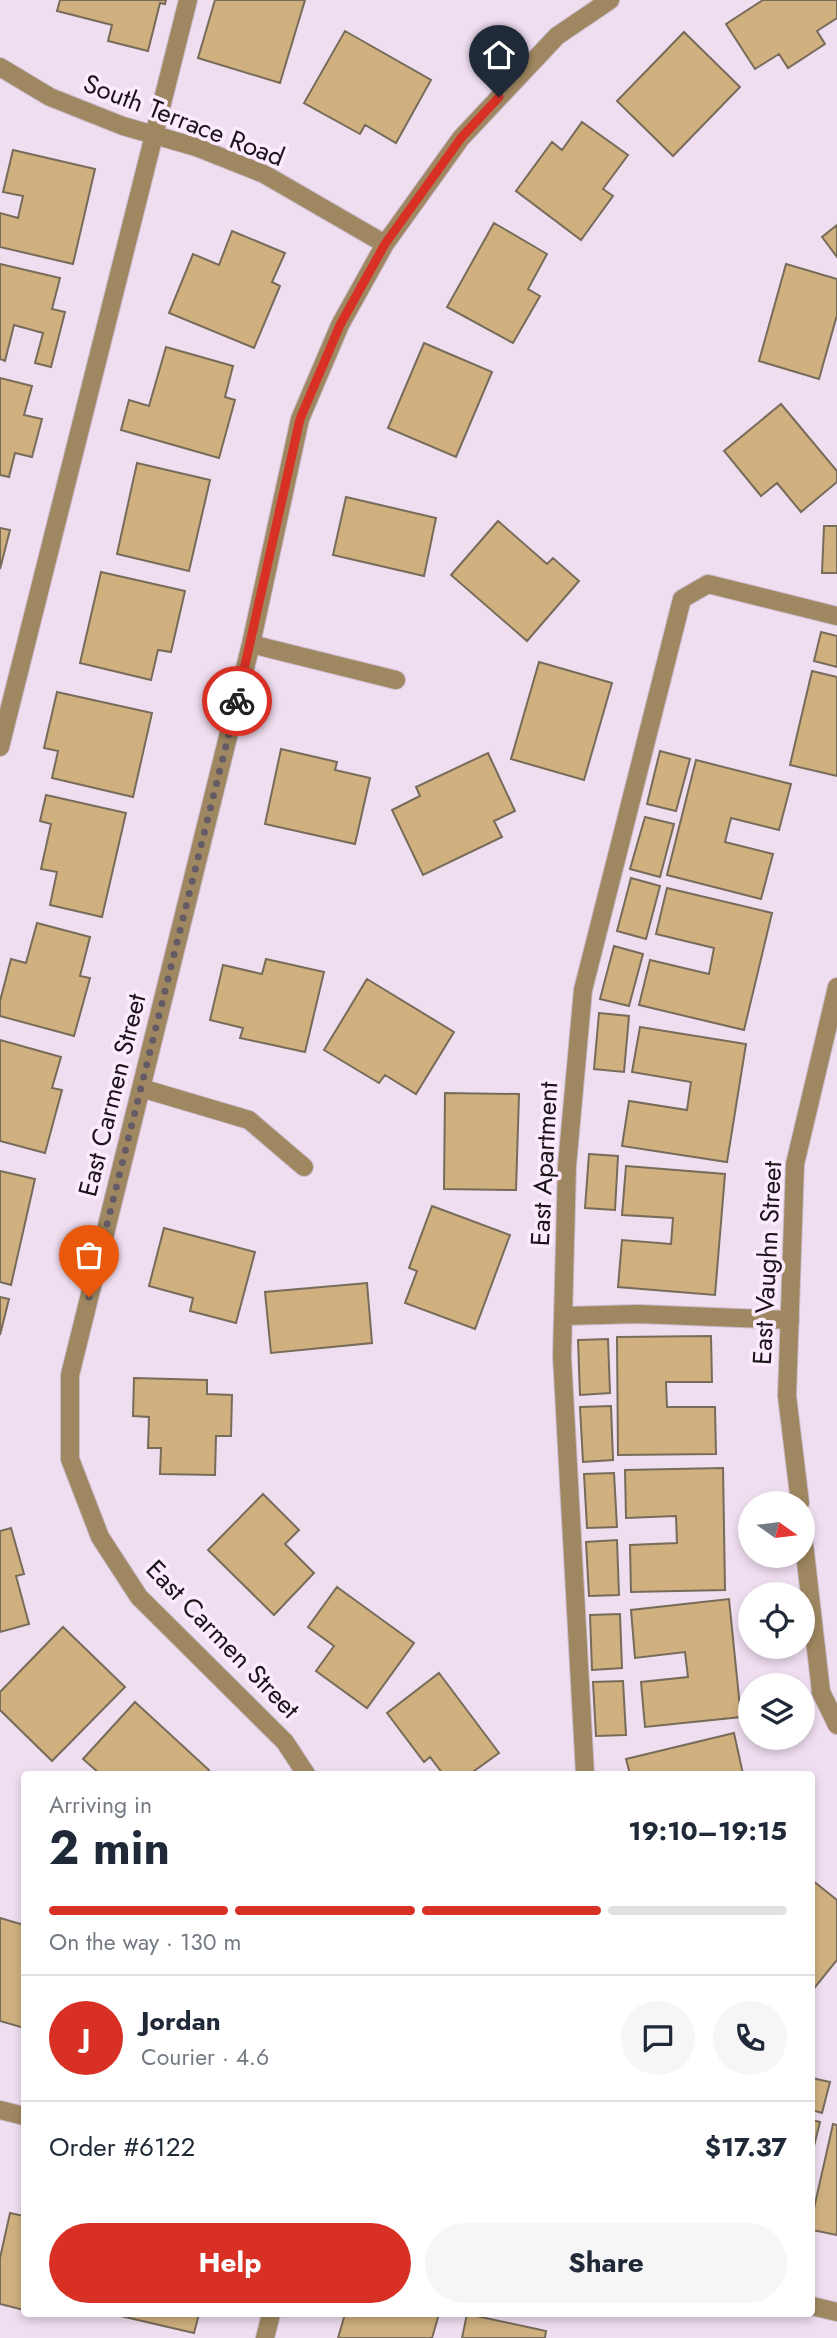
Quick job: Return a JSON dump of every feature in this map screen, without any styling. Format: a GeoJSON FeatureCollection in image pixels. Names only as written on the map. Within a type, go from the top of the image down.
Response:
{"type":"FeatureCollection","features":[{"type":"Feature","properties":{"kind":"street"},"geometry":{"type":"LineString","coordinates":[[0,747],[188,0]]}},
{"type":"Feature","properties":{"kind":"street","name":"East Carmen Street"},"geometry":{"type":"LineString","coordinates":[[304,1771],[285,1742],[139,1597],[100,1537],[70,1459],[70,1375],[251,644],[300,419],[340,325],[385,244],[461,138],[557,37],[610,0]]}},
{"type":"Feature","properties":{"kind":"street","name":"South Terrace Road"},"geometry":{"type":"LineString","coordinates":[[0,67],[50,97],[123,126],[196,147],[264,174],[385,244]]}},
{"type":"Feature","properties":{"kind":"street","name":"East Apartment"},"geometry":{"type":"LineString","coordinates":[[585,1771],[562,1356],[567,1166],[583,990],[682,599],[708,584],[837,616]]}},
{"type":"Feature","properties":{"kind":"street"},"geometry":{"type":"LineString","coordinates":[[251,644],[397,680]]}},
{"type":"Feature","properties":{"kind":"street","name":"East Vaughn Street"},"geometry":{"type":"LineString","coordinates":[[799,1491],[787,1396],[795,1164],[837,987]]}},
{"type":"Feature","properties":{"kind":"street"},"geometry":{"type":"LineString","coordinates":[[141,1088],[249,1120],[304,1167]]}},
{"type":"Feature","properties":{"kind":"street"},"geometry":{"type":"LineString","coordinates":[[564,1316],[638,1314],[790,1320]]}},
{"type":"Feature","properties":{"kind":"street"},"geometry":{"type":"LineString","coordinates":[[807,1568],[821,1692],[837,1725]]}},
{"type":"Feature","properties":{"kind":"street"},"geometry":{"type":"LineString","coordinates":[[0,2110],[21,2115]]}},
{"type":"Feature","properties":{"kind":"street"},"geometry":{"type":"LineString","coordinates":[[815,2307],[837,2312]]}},
{"type":"Feature","properties":{"kind":"street"},"geometry":{"type":"LineString","coordinates":[[265,2338],[270,2317]]}},
{"type":"Feature","properties":{"kind":"building"},"geometry":{"type":"Polygon","coordinates":[[[60,0],[166,0],[165,4],[160,3],[148,51],[108,41],[112,25],[57,11],[60,0]]]}},
{"type":"Feature","properties":{"kind":"building"},"geometry":{"type":"Polygon","coordinates":[[[215,0],[305,0],[280,83],[198,58],[215,0]]]}},
{"type":"Feature","properties":{"kind":"building"},"geometry":{"type":"Polygon","coordinates":[[[763,0],[837,0],[837,18],[817,31],[825,44],[788,68],[779,54],[755,69],[726,24],[763,0]]]}},
{"type":"Feature","properties":{"kind":"building"},"geometry":{"type":"Polygon","coordinates":[[[345,31],[431,80],[396,143],[365,125],[360,134],[304,103],[345,31]]]}},
{"type":"Feature","properties":{"kind":"building"},"geometry":{"type":"Polygon","coordinates":[[[684,32],[740,87],[673,156],[617,101],[684,32]]]}},
{"type":"Feature","properties":{"kind":"building"},"geometry":{"type":"Polygon","coordinates":[[[582,122],[628,155],[603,189],[613,196],[581,240],[516,191],[552,142],[562,150],[582,122]]]}},
{"type":"Feature","properties":{"kind":"building"},"geometry":{"type":"Polygon","coordinates":[[[13,150],[95,169],[73,264],[0,247],[0,213],[18,218],[23,196],[3,192],[13,150]]]}},
{"type":"Feature","properties":{"kind":"building"},"geometry":{"type":"Polygon","coordinates":[[[494,223],[547,254],[528,289],[540,296],[513,343],[447,307],[494,223]]]}},
{"type":"Feature","properties":{"kind":"building"},"geometry":{"type":"Polygon","coordinates":[[[837,225],[837,257],[822,237],[837,225]]]}},
{"type":"Feature","properties":{"kind":"building"},"geometry":{"type":"Polygon","coordinates":[[[232,231],[285,253],[272,282],[280,286],[254,348],[169,313],[193,254],[219,265],[232,231]]]}},
{"type":"Feature","properties":{"kind":"building"},"geometry":{"type":"Polygon","coordinates":[[[0,264],[60,278],[52,309],[65,312],[51,367],[35,363],[43,333],[14,325],[5,361],[0,359],[0,264]]]}},
{"type":"Feature","properties":{"kind":"building"},"geometry":{"type":"Polygon","coordinates":[[[786,264],[837,279],[837,315],[819,379],[759,361],[786,264]]]}},
{"type":"Feature","properties":{"kind":"building"},"geometry":{"type":"Polygon","coordinates":[[[424,343],[492,372],[456,457],[388,428],[424,343]]]}},
{"type":"Feature","properties":{"kind":"building"},"geometry":{"type":"Polygon","coordinates":[[[166,347],[233,366],[225,397],[235,400],[219,458],[121,430],[129,400],[149,406],[166,347]]]}},
{"type":"Feature","properties":{"kind":"building"},"geometry":{"type":"Polygon","coordinates":[[[0,378],[32,386],[24,415],[42,419],[32,457],[15,453],[9,477],[0,475],[0,378]]]}},
{"type":"Feature","properties":{"kind":"building"},"geometry":{"type":"Polygon","coordinates":[[[781,404],[837,471],[837,482],[801,512],[777,483],[761,496],[724,451],[781,404]]]}},
{"type":"Feature","properties":{"kind":"building"},"geometry":{"type":"Polygon","coordinates":[[[137,463],[210,480],[189,571],[117,554],[137,463]]]}},
{"type":"Feature","properties":{"kind":"building"},"geometry":{"type":"Polygon","coordinates":[[[346,497],[436,518],[424,576],[333,555],[346,497]]]}},
{"type":"Feature","properties":{"kind":"building"},"geometry":{"type":"Polygon","coordinates":[[[498,521],[547,564],[553,558],[579,581],[527,641],[451,575],[498,521]]]}},
{"type":"Feature","properties":{"kind":"building"},"geometry":{"type":"Polygon","coordinates":[[[824,526],[837,526],[837,573],[822,573],[824,526]]]}},
{"type":"Feature","properties":{"kind":"building"},"geometry":{"type":"Polygon","coordinates":[[[0,528],[10,530],[0,569],[0,528]]]}},
{"type":"Feature","properties":{"kind":"building"},"geometry":{"type":"Polygon","coordinates":[[[101,572],[185,591],[171,652],[158,650],[151,680],[80,663],[101,572]]]}},
{"type":"Feature","properties":{"kind":"building"},"geometry":{"type":"Polygon","coordinates":[[[821,632],[837,636],[837,667],[814,661],[821,632]]]}},
{"type":"Feature","properties":{"kind":"building"},"geometry":{"type":"Polygon","coordinates":[[[539,662],[612,683],[584,780],[511,759],[539,662]]]}},
{"type":"Feature","properties":{"kind":"building"},"geometry":{"type":"Polygon","coordinates":[[[812,671],[837,677],[837,776],[790,765],[812,671]]]}},
{"type":"Feature","properties":{"kind":"building"},"geometry":{"type":"Polygon","coordinates":[[[57,692],[152,713],[133,797],[52,778],[58,751],[44,748],[57,692]]]}},
{"type":"Feature","properties":{"kind":"building"},"geometry":{"type":"Polygon","coordinates":[[[281,749],[337,762],[335,770],[370,778],[355,844],[265,824],[281,749]]]}},
{"type":"Feature","properties":{"kind":"building"},"geometry":{"type":"Polygon","coordinates":[[[660,751],[690,759],[676,811],[647,804],[660,751]]]}},
{"type":"Feature","properties":{"kind":"building"},"geometry":{"type":"Polygon","coordinates":[[[488,753],[515,811],[494,821],[502,837],[423,875],[392,810],[420,796],[416,787],[488,753]]]}},
{"type":"Feature","properties":{"kind":"building"},"geometry":{"type":"Polygon","coordinates":[[[696,760],[791,784],[779,830],[731,818],[725,842],[773,854],[761,899],[667,875],[696,760]]]}},
{"type":"Feature","properties":{"kind":"building"},"geometry":{"type":"Polygon","coordinates":[[[46,795],[126,813],[102,917],[50,905],[57,872],[41,869],[51,824],[40,821],[46,795]]]}},
{"type":"Feature","properties":{"kind":"building"},"geometry":{"type":"Polygon","coordinates":[[[645,817],[674,824],[660,877],[630,869],[645,817]]]}},
{"type":"Feature","properties":{"kind":"building"},"geometry":{"type":"Polygon","coordinates":[[[631,878],[660,886],[646,939],[617,931],[631,878]]]}},
{"type":"Feature","properties":{"kind":"building"},"geometry":{"type":"Polygon","coordinates":[[[667,888],[772,913],[744,1030],[639,1005],[650,960],[709,974],[714,948],[656,934],[667,888]]]}},
{"type":"Feature","properties":{"kind":"building"},"geometry":{"type":"Polygon","coordinates":[[[37,923],[90,937],[80,976],[90,978],[74,1036],[0,1016],[0,1001],[11,959],[26,963],[37,923]]]}},
{"type":"Feature","properties":{"kind":"building"},"geometry":{"type":"Polygon","coordinates":[[[614,946],[643,954],[629,1006],[600,999],[614,946]]]}},
{"type":"Feature","properties":{"kind":"building"},"geometry":{"type":"Polygon","coordinates":[[[266,959],[324,972],[305,1052],[240,1038],[243,1028],[210,1020],[223,965],[262,974],[266,959]]]}},
{"type":"Feature","properties":{"kind":"building"},"geometry":{"type":"Polygon","coordinates":[[[367,979],[454,1032],[416,1094],[385,1075],[379,1083],[324,1050],[367,979]]]}},
{"type":"Feature","properties":{"kind":"building"},"geometry":{"type":"Polygon","coordinates":[[[599,1013],[629,1016],[624,1072],[594,1069],[599,1013]]]}},
{"type":"Feature","properties":{"kind":"building"},"geometry":{"type":"Polygon","coordinates":[[[640,1027],[746,1044],[727,1162],[622,1146],[629,1101],[687,1110],[691,1082],[632,1072],[640,1027]]]}},
{"type":"Feature","properties":{"kind":"building"},"geometry":{"type":"Polygon","coordinates":[[[0,1040],[61,1057],[52,1088],[62,1090],[45,1153],[0,1141],[0,1040]]]}},
{"type":"Feature","properties":{"kind":"building"},"geometry":{"type":"Polygon","coordinates":[[[445,1093],[519,1094],[516,1190],[444,1189],[445,1093]]]}},
{"type":"Feature","properties":{"kind":"building"},"geometry":{"type":"Polygon","coordinates":[[[589,1154],[618,1156],[615,1210],[585,1208],[589,1154]]]}},
{"type":"Feature","properties":{"kind":"building"},"geometry":{"type":"Polygon","coordinates":[[[626,1166],[725,1174],[715,1295],[618,1287],[622,1240],[671,1244],[673,1218],[622,1215],[626,1166]]]}},
{"type":"Feature","properties":{"kind":"building"},"geometry":{"type":"Polygon","coordinates":[[[0,1171],[35,1179],[11,1285],[0,1282],[0,1171]]]}},
{"type":"Feature","properties":{"kind":"building"},"geometry":{"type":"Polygon","coordinates":[[[432,1206],[510,1235],[475,1329],[405,1303],[417,1271],[409,1268],[432,1206]]]}},
{"type":"Feature","properties":{"kind":"building"},"geometry":{"type":"Polygon","coordinates":[[[164,1228],[255,1252],[236,1323],[190,1311],[193,1298],[149,1286],[164,1228]]]}},
{"type":"Feature","properties":{"kind":"building"},"geometry":{"type":"Polygon","coordinates":[[[367,1283],[372,1343],[271,1353],[265,1292],[367,1283]]]}},
{"type":"Feature","properties":{"kind":"building"},"geometry":{"type":"Polygon","coordinates":[[[0,1297],[9,1299],[0,1335],[0,1297]]]}},
{"type":"Feature","properties":{"kind":"building"},"geometry":{"type":"Polygon","coordinates":[[[711,1336],[712,1382],[666,1382],[667,1407],[715,1407],[716,1454],[618,1455],[617,1337],[711,1336]]]}},
{"type":"Feature","properties":{"kind":"building"},"geometry":{"type":"Polygon","coordinates":[[[608,1339],[610,1393],[580,1395],[578,1340],[608,1339]]]}},
{"type":"Feature","properties":{"kind":"building"},"geometry":{"type":"Polygon","coordinates":[[[134,1378],[207,1380],[207,1394],[232,1395],[231,1436],[216,1436],[215,1475],[160,1474],[161,1448],[148,1448],[149,1417],[133,1416],[134,1378]]]}},
{"type":"Feature","properties":{"kind":"building"},"geometry":{"type":"Polygon","coordinates":[[[611,1406],[613,1460],[583,1462],[580,1407],[611,1406]]]}},
{"type":"Feature","properties":{"kind":"building"},"geometry":{"type":"Polygon","coordinates":[[[723,1468],[725,1590],[631,1592],[630,1545],[677,1543],[676,1516],[626,1518],[625,1470],[723,1468]]]}},
{"type":"Feature","properties":{"kind":"building"},"geometry":{"type":"Polygon","coordinates":[[[614,1473],[617,1527],[587,1528],[584,1474],[614,1473]]]}},
{"type":"Feature","properties":{"kind":"building"},"geometry":{"type":"Polygon","coordinates":[[[263,1494],[299,1530],[285,1544],[314,1573],[274,1615],[208,1550],[263,1494]]]}},
{"type":"Feature","properties":{"kind":"building"},"geometry":{"type":"Polygon","coordinates":[[[11,1528],[24,1574],[16,1576],[29,1624],[0,1632],[0,1531],[11,1528]]]}},
{"type":"Feature","properties":{"kind":"building"},"geometry":{"type":"Polygon","coordinates":[[[617,1540],[619,1595],[589,1596],[586,1542],[617,1540]]]}},
{"type":"Feature","properties":{"kind":"building"},"geometry":{"type":"Polygon","coordinates":[[[337,1587],[414,1643],[367,1708],[316,1671],[334,1646],[308,1627],[337,1587]]]}},
{"type":"Feature","properties":{"kind":"building"},"geometry":{"type":"Polygon","coordinates":[[[729,1599],[738,1688],[738,1717],[645,1727],[641,1682],[688,1677],[685,1652],[635,1658],[631,1610],[729,1599]]]}},
{"type":"Feature","properties":{"kind":"building"},"geometry":{"type":"Polygon","coordinates":[[[620,1614],[622,1668],[592,1670],[590,1615],[620,1614]]]}},
{"type":"Feature","properties":{"kind":"building"},"geometry":{"type":"Polygon","coordinates":[[[63,1627],[125,1687],[52,1761],[0,1710],[0,1692],[63,1627]]]}},
{"type":"Feature","properties":{"kind":"building"},"geometry":{"type":"Polygon","coordinates":[[[439,1673],[499,1753],[474,1771],[441,1771],[430,1757],[424,1762],[387,1713],[439,1673]]]}},
{"type":"Feature","properties":{"kind":"building"},"geometry":{"type":"Polygon","coordinates":[[[623,1681],[626,1735],[596,1736],[593,1682],[623,1681]]]}},
{"type":"Feature","properties":{"kind":"building"},"geometry":{"type":"Polygon","coordinates":[[[135,1702],[209,1770],[97,1771],[83,1759],[135,1702]]]}},
{"type":"Feature","properties":{"kind":"building"},"geometry":{"type":"Polygon","coordinates":[[[734,1733],[742,1771],[629,1771],[626,1759],[734,1733]]]}},
{"type":"Feature","properties":{"kind":"building"},"geometry":{"type":"Polygon","coordinates":[[[815,1882],[837,1900],[837,1960],[815,1987],[815,1882]]]}},
{"type":"Feature","properties":{"kind":"building"},"geometry":{"type":"Polygon","coordinates":[[[0,1918],[21,1924],[21,2027],[0,2021],[0,1918]]]}},
{"type":"Feature","properties":{"kind":"building"},"geometry":{"type":"Polygon","coordinates":[[[815,2079],[830,2082],[822,2113],[815,2111],[815,2079]]]}},
{"type":"Feature","properties":{"kind":"building"},"geometry":{"type":"Polygon","coordinates":[[[815,2121],[820,2122],[815,2142],[815,2121]]]}},
{"type":"Feature","properties":{"kind":"building"},"geometry":{"type":"Polygon","coordinates":[[[833,2124],[837,2125],[837,2235],[815,2231],[815,2204],[833,2124]]]}},
{"type":"Feature","properties":{"kind":"building"},"geometry":{"type":"Polygon","coordinates":[[[10,2213],[21,2215],[21,2309],[0,2304],[0,2258],[10,2213]]]}},
{"type":"Feature","properties":{"kind":"building"},"geometry":{"type":"Polygon","coordinates":[[[125,2317],[198,2317],[194,2333],[125,2317]]]}},
{"type":"Feature","properties":{"kind":"building"},"geometry":{"type":"Polygon","coordinates":[[[344,2317],[438,2317],[432,2338],[338,2338],[344,2317]]]}},
{"type":"Feature","properties":{"kind":"building"},"geometry":{"type":"Polygon","coordinates":[[[466,2317],[481,2317],[546,2331],[545,2338],[462,2338],[466,2317]]]}},
{"type":"Feature","properties":{"kind":"way so far"},"geometry":{"type":"LineString","coordinates":[[89,1297],[237,701]]}},
{"type":"Feature","properties":{"kind":"route"},"geometry":{"type":"LineString","coordinates":[[237,701],[300,419],[340,325],[385,244],[461,138],[499,97]]}}]}
